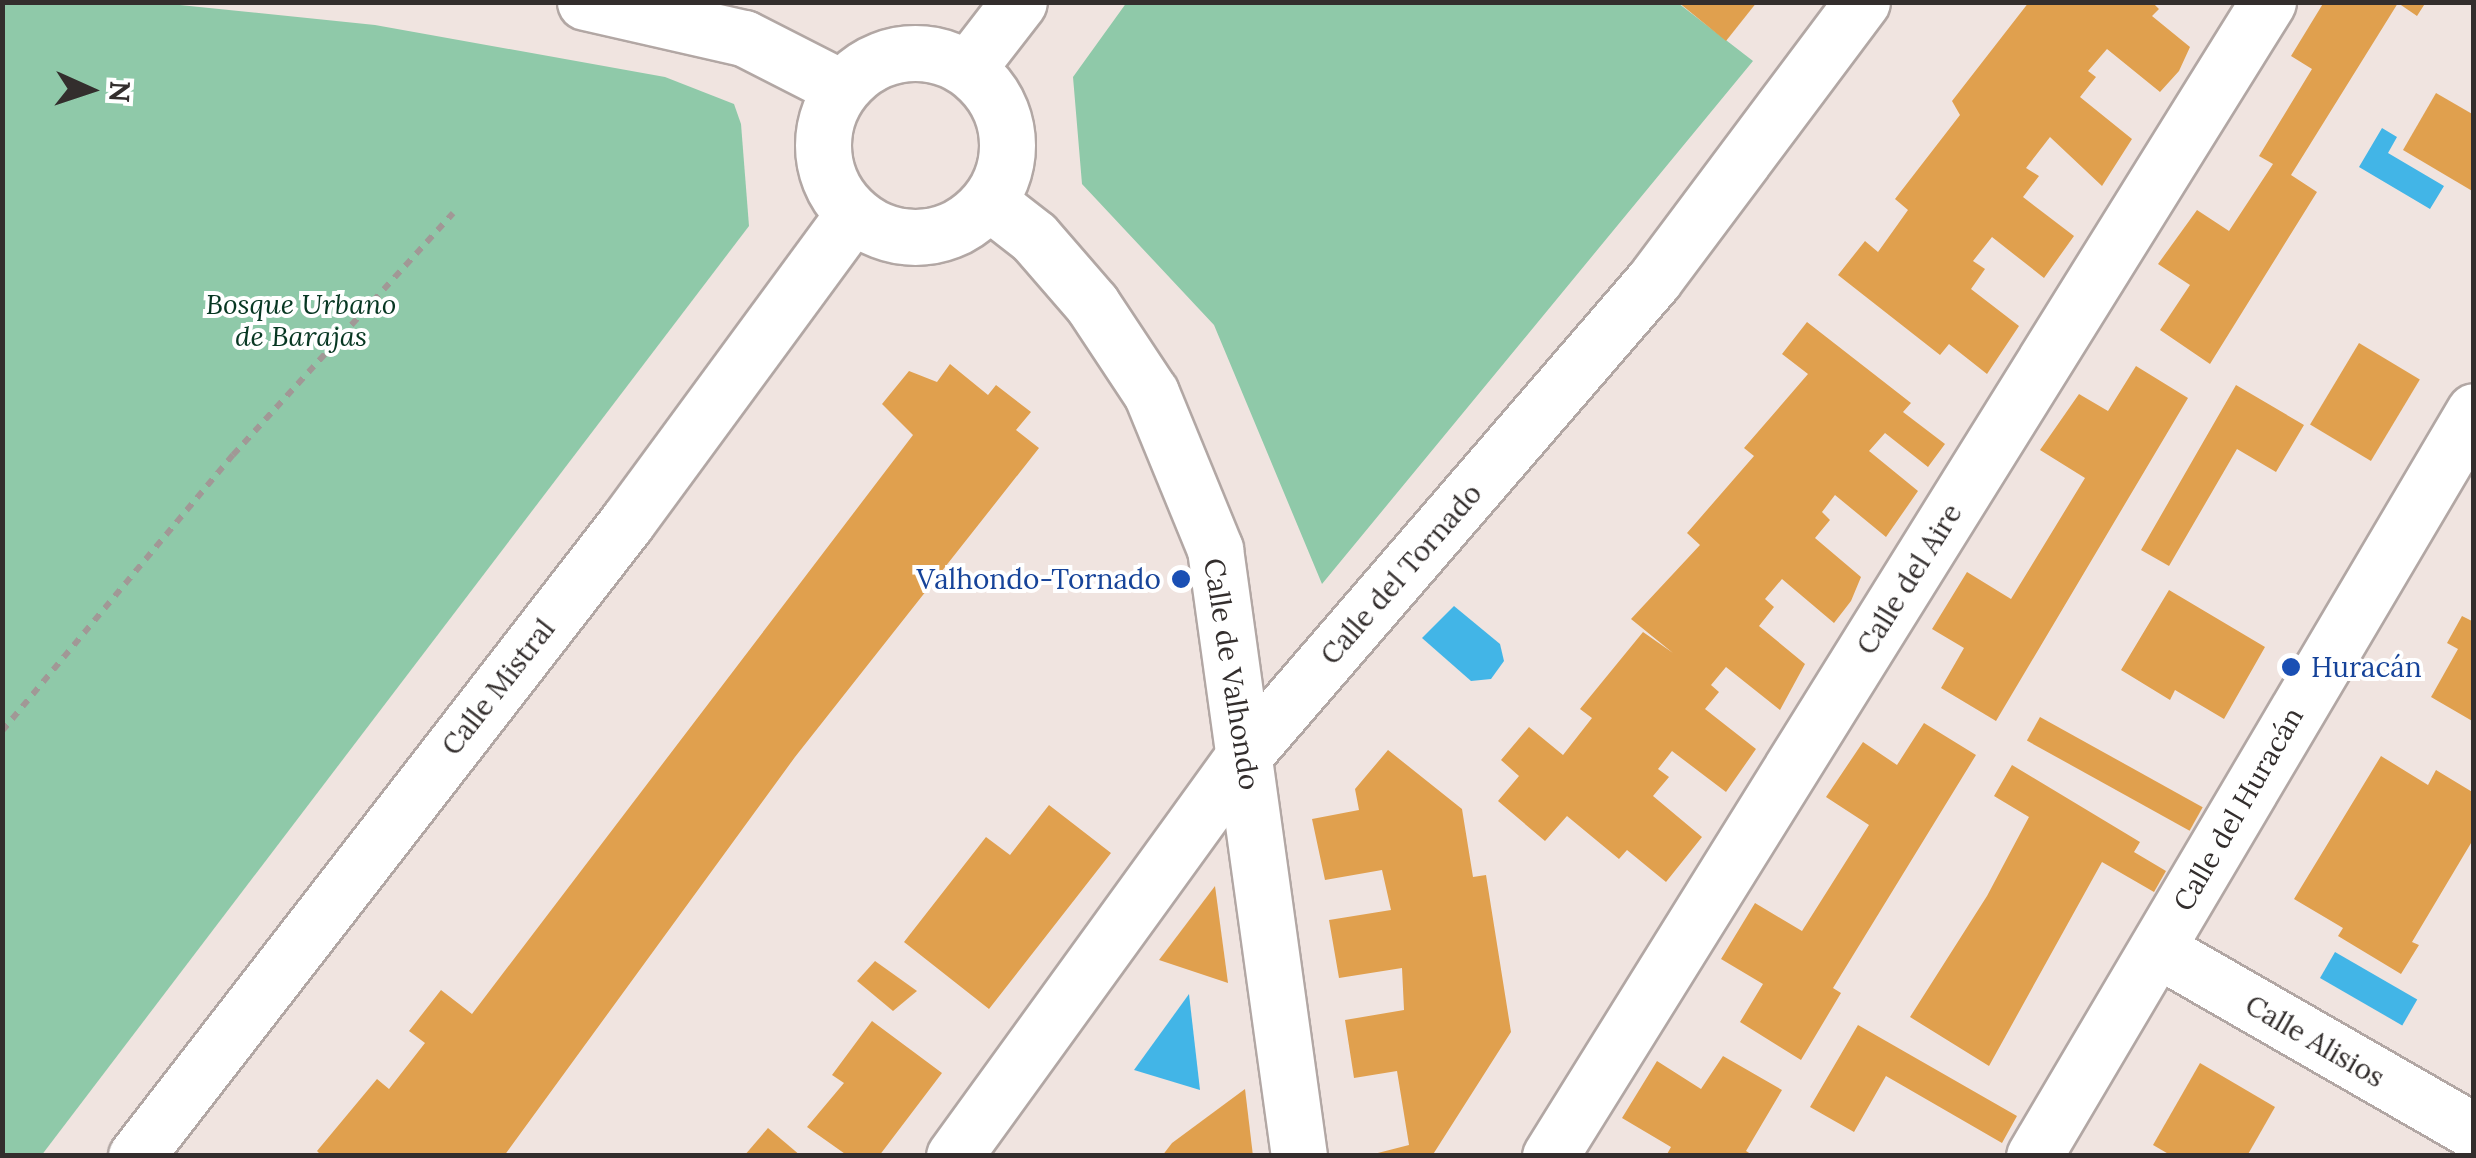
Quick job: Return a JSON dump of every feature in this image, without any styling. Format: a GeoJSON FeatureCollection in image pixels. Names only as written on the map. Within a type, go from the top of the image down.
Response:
{"type":"FeatureCollection","features":[{"type":"Feature","properties":{"kind":"street"},"geometry":{"type":"LineString","coordinates":[[585,2],[744,38],[842,88]]}},
{"type":"Feature","properties":{"kind":"street"},"geometry":{"type":"LineString","coordinates":[[968,68],[1018,2]]}},
{"type":"Feature","properties":{"kind":"street","name":"Calle del Tornado"},"geometry":{"type":"LineString","coordinates":[[954,1156],[1245,754],[1654,280],[1862,2]]}},
{"type":"Feature","properties":{"kind":"street","name":"Calle del Aire"},"geometry":{"type":"LineString","coordinates":[[1550,1156],[2268,2]]}},
{"type":"Feature","properties":{"kind":"street"},"geometry":{"type":"LineString","coordinates":[[905,52],[948,58],[968,68],[986,85],[1006,130],[1007,156],[989,202],[966,222],[939,235],[908,237],[879,231],[853,214],[832,186],[822,149],[828,113],[842,88],[864,67],[905,52]]}},
{"type":"Feature","properties":{"kind":"street","name":"Calle de Valhondo"},"geometry":{"type":"LineString","coordinates":[[989,202],[1034,236],[1092,304],[1150,394],[1221,570],[1299,1156]]}},
{"type":"Feature","properties":{"kind":"street","name":"Calle Mistral"},"geometry":{"type":"LineString","coordinates":[[136,1156],[627,522],[853,214]]}},
{"type":"Feature","properties":{"kind":"street","name":"Calle del Huracán"},"geometry":{"type":"LineString","coordinates":[[2034,1156],[2474,411]]}},
{"type":"Feature","properties":{"kind":"street","name":"Calle Alisios"},"geometry":{"type":"LineString","coordinates":[[2157,949],[2474,1132]]}},
{"type":"Feature","properties":{"kind":"path"},"geometry":{"type":"LineString","coordinates":[[2,731],[232,455],[453,213]]}},
{"type":"Feature","properties":{"kind":"green space"},"geometry":{"type":"Polygon","coordinates":[[[1127,2],[1678,3],[1753,61],[1322,584],[1214,325],[1082,184],[1073,77],[1127,2]]]}},
{"type":"Feature","properties":{"kind":"green space","name":"Bosque Urbano de Barajas"},"geometry":{"type":"Polygon","coordinates":[[[2,3],[160,3],[375,25],[665,77],[734,104],[741,124],[749,226],[41,1156],[2,1155],[2,3]]]}},
{"type":"Feature","properties":{"kind":"water"},"geometry":{"type":"Polygon","coordinates":[[[2382,128],[2397,137],[2388,153],[2444,186],[2430,209],[2359,167],[2382,128]]]}},
{"type":"Feature","properties":{"kind":"water"},"geometry":{"type":"Polygon","coordinates":[[[1454,606],[1500,644],[1504,661],[1491,679],[1471,681],[1422,638],[1454,606]]]}},
{"type":"Feature","properties":{"kind":"water"},"geometry":{"type":"Polygon","coordinates":[[[2335,952],[2417,1000],[2402,1025],[2320,978],[2335,952]]]}},
{"type":"Feature","properties":{"kind":"water"},"geometry":{"type":"Polygon","coordinates":[[[1189,994],[1200,1090],[1134,1070],[1189,994]]]}},
{"type":"Feature","properties":{"kind":"building"},"geometry":{"type":"Polygon","coordinates":[[[1678,2],[1757,2],[1726,41],[1678,2]]]}},
{"type":"Feature","properties":{"kind":"building"},"geometry":{"type":"Polygon","coordinates":[[[2029,2],[2152,2],[2159,9],[2152,16],[2190,47],[2179,71],[2160,92],[2107,49],[2088,71],[2096,77],[2080,97],[2132,139],[2102,186],[2050,137],[2026,168],[2039,176],[2023,197],[2074,236],[2044,278],[1992,237],[1973,261],[1985,269],[1971,289],[2019,326],[1987,374],[1949,344],[1940,355],[1838,275],[1865,241],[1878,252],[1908,210],[1895,199],[1960,115],[1952,101],[2029,2]]]}},
{"type":"Feature","properties":{"kind":"building"},"geometry":{"type":"Polygon","coordinates":[[[2324,2],[2426,2],[2417,16],[2398,3],[2291,175],[2317,192],[2210,364],[2160,330],[2190,285],[2158,264],[2197,210],[2229,231],[2273,164],[2259,156],[2312,69],[2291,56],[2324,2]]]}},
{"type":"Feature","properties":{"kind":"building"},"geometry":{"type":"Polygon","coordinates":[[[2436,93],[2474,115],[2474,192],[2403,150],[2436,93]]]}},
{"type":"Feature","properties":{"kind":"building"},"geometry":{"type":"Polygon","coordinates":[[[1807,322],[1911,403],[1903,412],[1945,444],[1928,467],[1885,433],[1869,451],[1918,491],[1886,537],[1835,495],[1822,512],[1830,520],[1815,538],[1861,577],[1851,601],[1834,623],[1782,579],[1765,599],[1774,607],[1759,626],[1805,664],[1780,710],[1726,667],[1711,685],[1719,692],[1705,709],[1756,749],[1726,792],[1672,751],[1658,769],[1669,777],[1653,796],[1702,837],[1666,882],[1627,850],[1619,859],[1567,816],[1545,841],[1498,801],[1519,776],[1501,760],[1529,727],[1563,755],[1592,718],[1580,709],[1643,632],[1673,653],[1631,619],[1700,545],[1687,533],[1754,456],[1744,448],[1808,374],[1782,354],[1807,322]]]}},
{"type":"Feature","properties":{"kind":"building"},"geometry":{"type":"Polygon","coordinates":[[[2359,343],[2420,380],[2371,461],[2310,424],[2359,343]]]}},
{"type":"Feature","properties":{"kind":"building"},"geometry":{"type":"Polygon","coordinates":[[[950,364],[988,395],[996,385],[1031,412],[1016,430],[1039,448],[795,757],[504,1156],[322,1156],[317,1151],[377,1079],[389,1089],[425,1043],[409,1031],[441,990],[472,1014],[913,435],[882,404],[909,371],[937,382],[950,364]]]}},
{"type":"Feature","properties":{"kind":"building"},"geometry":{"type":"Polygon","coordinates":[[[2136,366],[2188,398],[1996,721],[1941,688],[1964,648],[1932,629],[1967,572],[2011,599],[2085,478],[2040,450],[2079,394],[2108,411],[2136,366]]]}},
{"type":"Feature","properties":{"kind":"building"},"geometry":{"type":"Polygon","coordinates":[[[2236,385],[2304,425],[2276,472],[2237,449],[2169,566],[2141,550],[2236,385]]]}},
{"type":"Feature","properties":{"kind":"building"},"geometry":{"type":"Polygon","coordinates":[[[2169,590],[2265,647],[2224,719],[2175,690],[2170,700],[2121,670],[2169,590]]]}},
{"type":"Feature","properties":{"kind":"building"},"geometry":{"type":"Polygon","coordinates":[[[2462,616],[2474,622],[2474,722],[2431,697],[2458,649],[2447,643],[2462,616]]]}},
{"type":"Feature","properties":{"kind":"building"},"geometry":{"type":"Polygon","coordinates":[[[2040,717],[2203,807],[2190,831],[2027,741],[2040,717]]]}},
{"type":"Feature","properties":{"kind":"building"},"geometry":{"type":"Polygon","coordinates":[[[1924,723],[1976,755],[1833,988],[1841,993],[1801,1060],[1740,1022],[1763,984],[1721,959],[1755,903],[1802,931],[1869,825],[1826,797],[1863,742],[1897,765],[1924,723]]]}},
{"type":"Feature","properties":{"kind":"building"},"geometry":{"type":"Polygon","coordinates":[[[1388,750],[1462,809],[1473,877],[1486,875],[1511,1032],[1432,1156],[1366,1156],[1409,1145],[1397,1071],[1354,1078],[1345,1020],[1404,1010],[1402,968],[1339,978],[1329,920],[1391,910],[1382,870],[1325,880],[1312,819],[1359,810],[1355,789],[1388,750]]]}},
{"type":"Feature","properties":{"kind":"building"},"geometry":{"type":"Polygon","coordinates":[[[2381,756],[2428,785],[2436,770],[2474,793],[2474,838],[2412,942],[2419,945],[2401,974],[2338,936],[2343,928],[2294,899],[2381,756]]]}},
{"type":"Feature","properties":{"kind":"building"},"geometry":{"type":"Polygon","coordinates":[[[2012,765],[2140,842],[2134,852],[2166,871],[2154,892],[2102,862],[1989,1066],[1910,1017],[1987,896],[2029,817],[1994,796],[2012,765]]]}},
{"type":"Feature","properties":{"kind":"building"},"geometry":{"type":"Polygon","coordinates":[[[1049,805],[1111,853],[989,1009],[904,942],[986,837],[1010,855],[1049,805]]]}},
{"type":"Feature","properties":{"kind":"building"},"geometry":{"type":"Polygon","coordinates":[[[1215,886],[1228,983],[1159,960],[1215,886]]]}},
{"type":"Feature","properties":{"kind":"building"},"geometry":{"type":"Polygon","coordinates":[[[875,961],[917,991],[893,1011],[857,981],[875,961]]]}},
{"type":"Feature","properties":{"kind":"building"},"geometry":{"type":"Polygon","coordinates":[[[872,1021],[942,1073],[879,1156],[848,1156],[807,1127],[844,1083],[832,1075],[872,1021]]]}},
{"type":"Feature","properties":{"kind":"building"},"geometry":{"type":"Polygon","coordinates":[[[1858,1025],[2017,1116],[2002,1143],[1886,1076],[1854,1132],[1810,1107],[1858,1025]]]}},
{"type":"Feature","properties":{"kind":"building"},"geometry":{"type":"Polygon","coordinates":[[[1723,1056],[1782,1090],[1746,1151],[1754,1156],[1666,1156],[1671,1147],[1622,1118],[1657,1061],[1701,1089],[1723,1056]]]}},
{"type":"Feature","properties":{"kind":"building"},"geometry":{"type":"Polygon","coordinates":[[[2200,1063],[2275,1107],[2247,1156],[2172,1156],[2153,1145],[2200,1063]]]}},
{"type":"Feature","properties":{"kind":"building"},"geometry":{"type":"Polygon","coordinates":[[[1245,1089],[1253,1156],[1162,1156],[1172,1143],[1245,1089]]]}},
{"type":"Feature","properties":{"kind":"building"},"geometry":{"type":"Polygon","coordinates":[[[768,1128],[801,1156],[744,1156],[768,1128]]]}},
{"type":"Feature","properties":{"kind":"place","name":"Valhondo-Tornado"},"geometry":{"type":"Point","coordinates":[1181,579]}},
{"type":"Feature","properties":{"kind":"place","name":"Huracán"},"geometry":{"type":"Point","coordinates":[2291,667]}}]}
